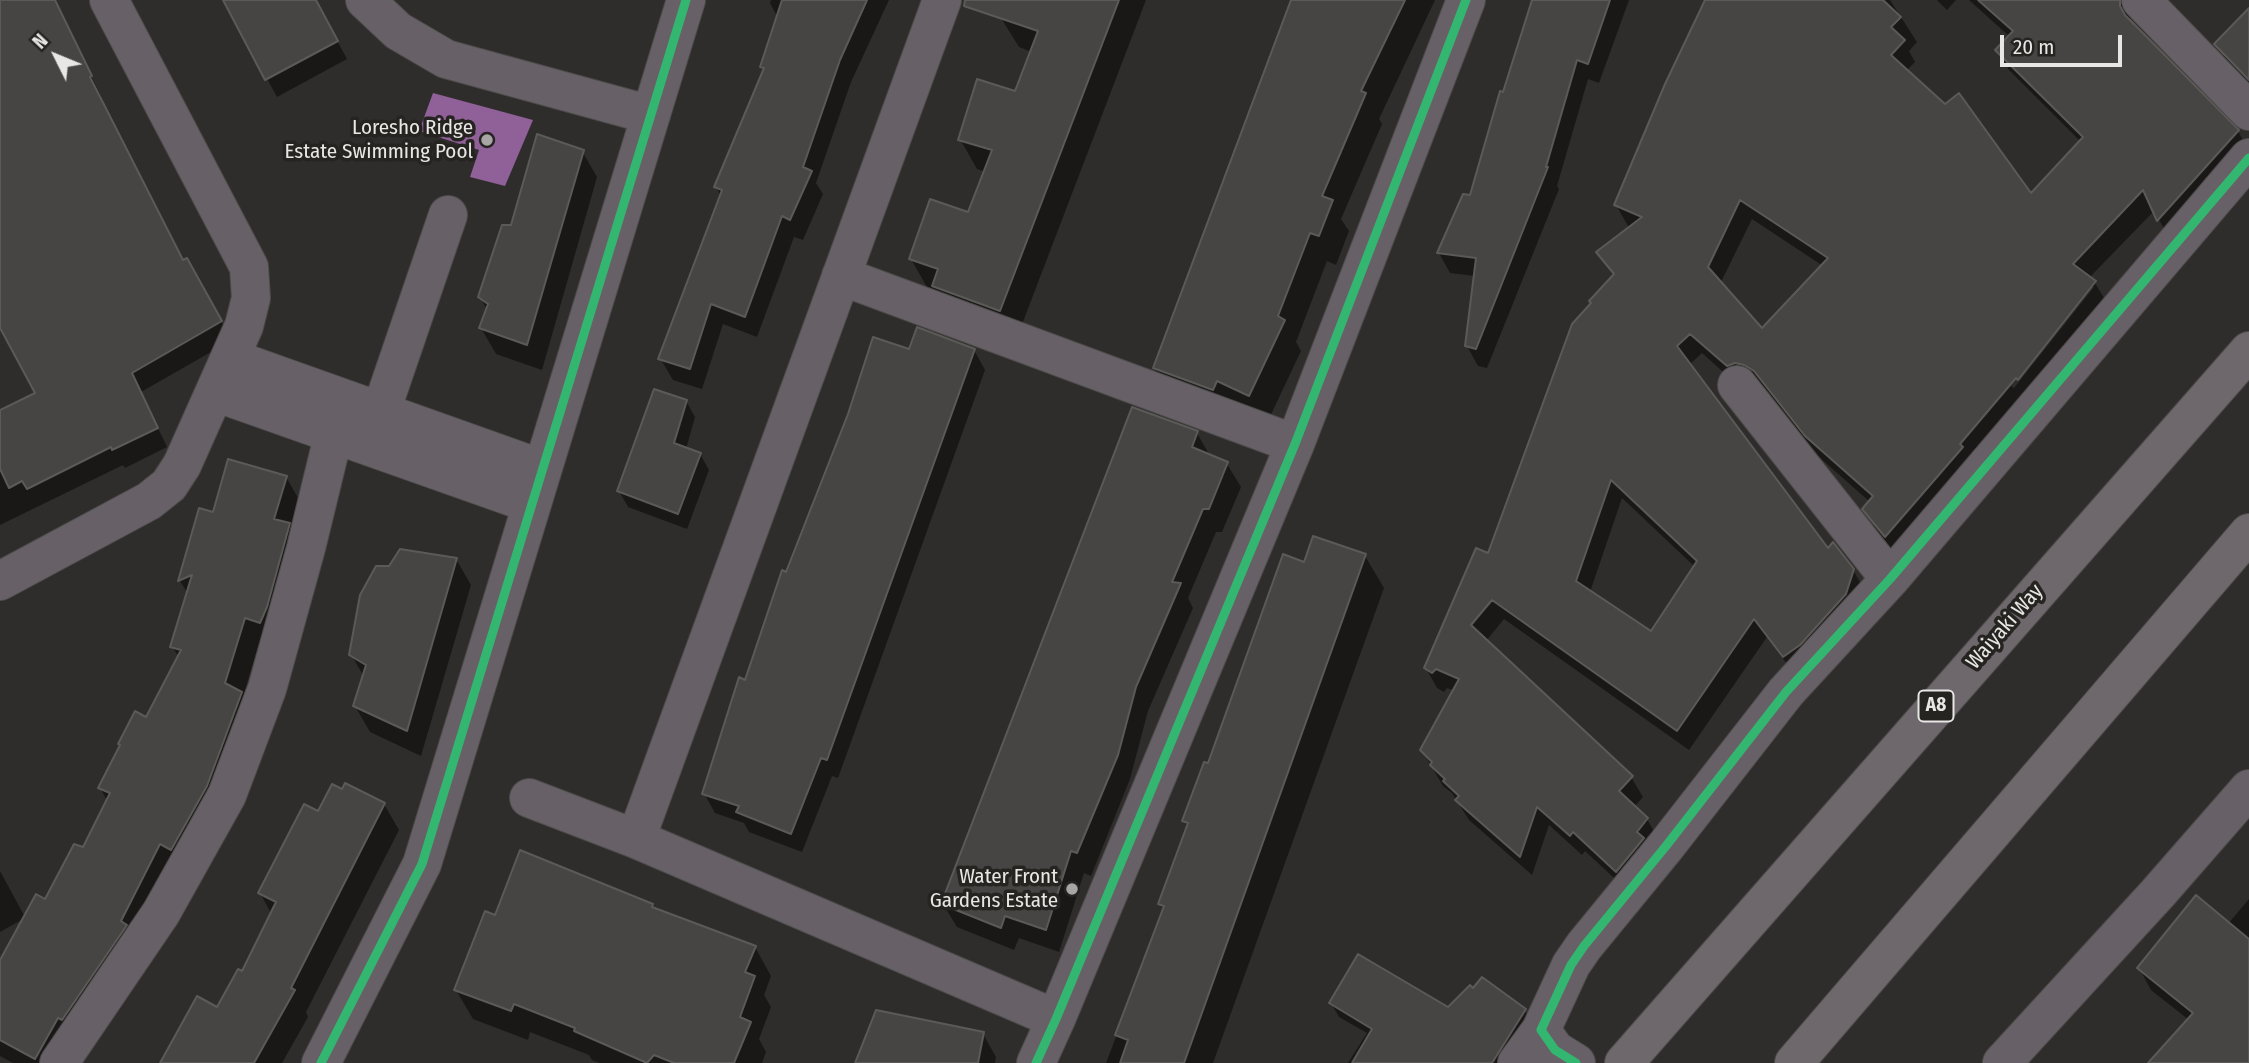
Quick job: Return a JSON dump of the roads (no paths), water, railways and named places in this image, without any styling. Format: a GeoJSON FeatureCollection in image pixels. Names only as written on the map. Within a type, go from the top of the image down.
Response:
{"type":"FeatureCollection","features":[{"type":"Feature","properties":{"kind":"highway","name":"Waiyaki Way"},"geometry":{"type":"LineString","coordinates":[[1624,1063],[2249,351]]}},
{"type":"Feature","properties":{"kind":"highway"},"geometry":{"type":"LineString","coordinates":[[1794,1063],[2249,533]]}},
{"type":"Feature","properties":{"kind":"street"},"geometry":{"type":"LineString","coordinates":[[0,581],[149,500],[169,485],[182,465],[244,326],[251,298],[249,267],[109,0]]}},
{"type":"Feature","properties":{"kind":"street"},"geometry":{"type":"LineString","coordinates":[[365,0],[398,31],[446,59],[651,115]]}},
{"type":"Feature","properties":{"kind":"street"},"geometry":{"type":"LineString","coordinates":[[321,1063],[422,864],[686,0]]}},
{"type":"Feature","properties":{"kind":"street"},"geometry":{"type":"LineString","coordinates":[[636,839],[942,0]]}},
{"type":"Feature","properties":{"kind":"street"},"geometry":{"type":"LineString","coordinates":[[1035,1063],[1056,1019],[1295,444],[1466,0]]}},
{"type":"Feature","properties":{"kind":"street"},"geometry":{"type":"LineString","coordinates":[[2141,0],[2249,111]]}},
{"type":"Feature","properties":{"kind":"street"},"geometry":{"type":"LineString","coordinates":[[1517,1063],[1541,1030],[1571,965],[1584,946],[1786,692],[1890,579],[2249,158]]}},
{"type":"Feature","properties":{"kind":"street"},"geometry":{"type":"LineString","coordinates":[[381,411],[448,215]]}},
{"type":"Feature","properties":{"kind":"street"},"geometry":{"type":"LineString","coordinates":[[841,276],[1295,444]]}},
{"type":"Feature","properties":{"kind":"street"},"geometry":{"type":"LineString","coordinates":[[222,374],[381,411],[537,487]]}},
{"type":"Feature","properties":{"kind":"street"},"geometry":{"type":"LineString","coordinates":[[222,374],[334,433],[537,487]]}},
{"type":"Feature","properties":{"kind":"street"},"geometry":{"type":"LineString","coordinates":[[1737,385],[1890,579]]}},
{"type":"Feature","properties":{"kind":"street"},"geometry":{"type":"LineString","coordinates":[[59,1063],[161,913],[228,795],[267,689],[334,433]]}},
{"type":"Feature","properties":{"kind":"street"},"geometry":{"type":"LineString","coordinates":[[2002,1063],[2249,789]]}},
{"type":"Feature","properties":{"kind":"street"},"geometry":{"type":"LineString","coordinates":[[529,798],[636,839],[1056,1019]]}},
{"type":"Feature","properties":{"kind":"street"},"geometry":{"type":"LineString","coordinates":[[1541,1030],[1555,1050],[1576,1063]]}},
{"type":"Feature","properties":{"kind":"place","name":"Loresho Ridge Estate Swimming Pool"},"geometry":{"type":"Point","coordinates":[487,140]}},
{"type":"Feature","properties":{"kind":"place","name":"Water Front Gardens Estate"},"geometry":{"type":"Point","coordinates":[1072,889]}}]}
